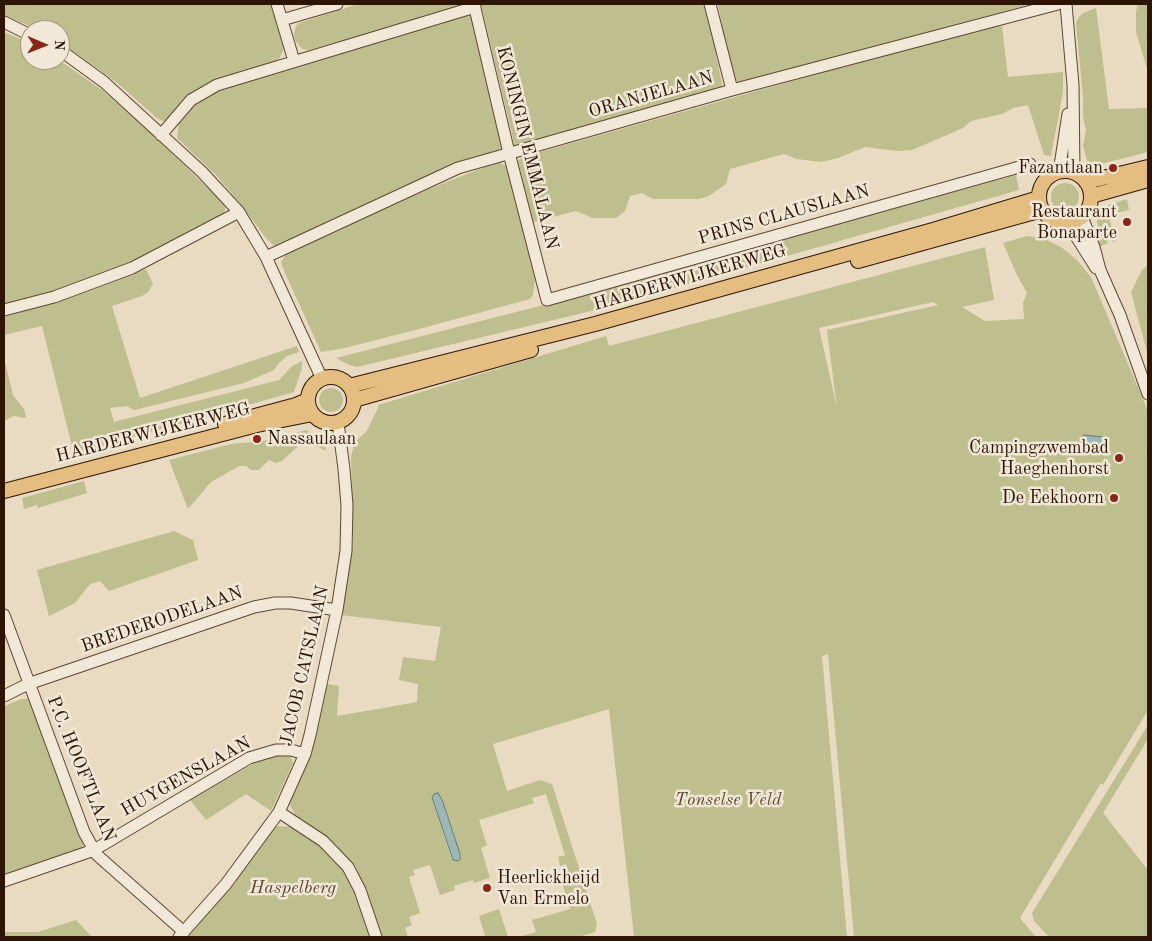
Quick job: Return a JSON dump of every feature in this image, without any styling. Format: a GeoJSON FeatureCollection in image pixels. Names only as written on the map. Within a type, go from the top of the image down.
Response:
{"type":"FeatureCollection","features":[{"type":"Feature","properties":{"kind":"main road"},"geometry":{"type":"LineString","coordinates":[[1086,182],[1148,167]]}},
{"type":"Feature","properties":{"kind":"main road"},"geometry":{"type":"LineString","coordinates":[[1059,172],[1074,173],[1086,182],[1091,196],[1090,204],[1082,217],[1075,222],[1066,224],[1048,218],[1041,204],[1041,189],[1045,181],[1059,172]]}},
{"type":"Feature","properties":{"kind":"main road"},"geometry":{"type":"LineString","coordinates":[[1091,196],[1148,180]]}},
{"type":"Feature","properties":{"kind":"main road","name":"HARDERWIJKERWEG"},"geometry":{"type":"LineString","coordinates":[[349,386],[595,324],[933,230],[1041,204]]}},
{"type":"Feature","properties":{"kind":"main road","name":"HARDERWIJKERWEG"},"geometry":{"type":"LineString","coordinates":[[354,400],[1041,204]]}},
{"type":"Feature","properties":{"kind":"main road"},"geometry":{"type":"LineString","coordinates":[[337,378],[349,386],[354,400],[350,414],[338,423],[324,422],[313,414],[309,408],[308,400],[312,387],[322,379],[337,378]]}},
{"type":"Feature","properties":{"kind":"main road","name":"HARDERWIJKERWEG"},"geometry":{"type":"LineString","coordinates":[[4,484],[296,405],[308,400]]}},
{"type":"Feature","properties":{"kind":"main road","name":"HARDERWIJKERWEG"},"geometry":{"type":"LineString","coordinates":[[4,491],[257,425],[313,414]]}},
{"type":"Feature","properties":{"kind":"street"},"geometry":{"type":"LineString","coordinates":[[277,4],[294,61]]}},
{"type":"Feature","properties":{"kind":"street"},"geometry":{"type":"LineString","coordinates":[[282,20],[337,4]]}},
{"type":"Feature","properties":{"kind":"street"},"geometry":{"type":"LineString","coordinates":[[710,4],[732,90]]}},
{"type":"Feature","properties":{"kind":"street","name":"ORANJELAAN"},"geometry":{"type":"LineString","coordinates":[[266,257],[458,168],[732,90],[1058,4]]}},
{"type":"Feature","properties":{"kind":"street"},"geometry":{"type":"LineString","coordinates":[[1066,4],[1073,85],[1074,173]]}},
{"type":"Feature","properties":{"kind":"street"},"geometry":{"type":"LineString","coordinates":[[162,134],[191,100],[217,85],[475,6]]}},
{"type":"Feature","properties":{"kind":"street","name":"KONINGIN EMMALAAN"},"geometry":{"type":"LineString","coordinates":[[475,6],[509,153],[547,300]]}},
{"type":"Feature","properties":{"kind":"street"},"geometry":{"type":"LineString","coordinates":[[4,22],[20,30]]}},
{"type":"Feature","properties":{"kind":"street"},"geometry":{"type":"LineString","coordinates":[[70,57],[104,82],[162,134],[202,172],[239,212],[266,257],[322,379]]}},
{"type":"Feature","properties":{"kind":"street"},"geometry":{"type":"LineString","coordinates":[[1059,172],[1073,85]]}},
{"type":"Feature","properties":{"kind":"street","name":"PRINS CLAUSLAAN"},"geometry":{"type":"LineString","coordinates":[[547,300],[1030,164]]}},
{"type":"Feature","properties":{"kind":"street"},"geometry":{"type":"LineString","coordinates":[[4,310],[54,296],[132,268],[239,212]]}},
{"type":"Feature","properties":{"kind":"street"},"geometry":{"type":"LineString","coordinates":[[1082,217],[1104,280],[1132,344],[1148,394]]}},
{"type":"Feature","properties":{"kind":"street"},"geometry":{"type":"LineString","coordinates":[[1066,224],[1074,233],[1104,280]]}},
{"type":"Feature","properties":{"kind":"street","name":"JACOB CATSLAAN"},"geometry":{"type":"LineString","coordinates":[[182,935],[226,884],[279,812],[305,754],[337,610],[348,528],[344,469],[338,423]]}},
{"type":"Feature","properties":{"kind":"street","name":"BREDERODELAAN"},"geometry":{"type":"LineString","coordinates":[[4,696],[28,684],[254,607],[275,603],[291,603],[337,610]]}},
{"type":"Feature","properties":{"kind":"street","name":"P.C. HOOFTLAAN"},"geometry":{"type":"LineString","coordinates":[[4,615],[84,832],[94,850],[182,935]]}},
{"type":"Feature","properties":{"kind":"street","name":"HUYGENSLAAN"},"geometry":{"type":"LineString","coordinates":[[4,881],[94,850],[249,758],[276,750],[291,750],[305,754]]}},
{"type":"Feature","properties":{"kind":"street"},"geometry":{"type":"LineString","coordinates":[[279,812],[323,841],[348,866],[360,890],[376,937]]}},
{"type":"Feature","properties":{"kind":"green space"},"geometry":{"type":"Polygon","coordinates":[[[4,4],[271,4],[284,46],[279,59],[271,64],[247,71],[169,120],[163,121],[158,119],[115,81],[70,49],[70,20],[20,20],[20,22],[4,15],[4,4]]]}},
{"type":"Feature","properties":{"kind":"green space"},"geometry":{"type":"Polygon","coordinates":[[[358,4],[464,4],[460,7],[309,50],[302,49],[295,40],[294,34],[299,23],[358,4]]]}},
{"type":"Feature","properties":{"kind":"green space"},"geometry":{"type":"Polygon","coordinates":[[[481,4],[706,4],[722,91],[515,147],[481,4]]]}},
{"type":"Feature","properties":{"kind":"green space"},"geometry":{"type":"Polygon","coordinates":[[[1031,4],[739,85],[731,72],[718,5],[1031,4]]]}},
{"type":"Feature","properties":{"kind":"green space"},"geometry":{"type":"Polygon","coordinates":[[[1138,4],[1148,4],[1148,72],[1136,32],[1138,4]]]}},
{"type":"Feature","properties":{"kind":"green space"},"geometry":{"type":"Polygon","coordinates":[[[1096,8],[1109,109],[1148,108],[1148,152],[1093,166],[1088,164],[1083,146],[1086,130],[1083,117],[1076,23],[1083,13],[1096,8]]]}},
{"type":"Feature","properties":{"kind":"green space"},"geometry":{"type":"Polygon","coordinates":[[[462,16],[469,16],[474,19],[503,146],[499,150],[450,168],[279,245],[273,245],[266,238],[215,174],[177,138],[179,124],[193,104],[220,89],[462,16]]]}},
{"type":"Feature","properties":{"kind":"green space"},"geometry":{"type":"Polygon","coordinates":[[[1002,26],[1008,77],[1063,72],[1063,92],[1051,156],[1044,155],[1028,105],[1013,108],[1002,114],[971,121],[963,128],[912,150],[898,151],[865,147],[838,158],[821,162],[797,159],[784,154],[730,169],[726,184],[709,196],[699,199],[653,199],[642,193],[630,196],[625,211],[616,218],[593,218],[576,211],[533,222],[518,161],[522,157],[970,31],[1002,26]]]}},
{"type":"Feature","properties":{"kind":"green space"},"geometry":{"type":"Polygon","coordinates":[[[4,32],[20,39],[20,70],[70,70],[70,68],[102,90],[140,122],[225,205],[225,211],[222,216],[148,256],[38,297],[4,306],[4,32]]]}},
{"type":"Feature","properties":{"kind":"green space"},"geometry":{"type":"Polygon","coordinates":[[[495,163],[501,163],[508,167],[535,279],[533,295],[530,299],[345,348],[321,352],[281,262],[286,254],[421,192],[495,163]]]}},
{"type":"Feature","properties":{"kind":"green space"},"geometry":{"type":"Polygon","coordinates":[[[1016,175],[1019,190],[608,307],[357,367],[336,358],[532,308],[1016,175]]]}},
{"type":"Feature","properties":{"kind":"green space"},"geometry":{"type":"Polygon","coordinates":[[[1065,183],[1075,187],[1079,197],[1075,207],[1065,211],[1055,207],[1051,197],[1055,187],[1065,183]]]}},
{"type":"Feature","properties":{"kind":"green space"},"geometry":{"type":"Polygon","coordinates":[[[1127,199],[1129,210],[1108,215],[1116,241],[1113,242],[1109,228],[1104,231],[1108,243],[1097,246],[1100,237],[1097,221],[1103,207],[1127,199]]]}},
{"type":"Feature","properties":{"kind":"green space","name":"Tonselse Veld"},"geometry":{"type":"Polygon","coordinates":[[[1027,236],[1043,238],[1061,247],[1077,260],[1091,277],[1148,411],[1148,710],[1103,785],[1101,783],[1020,918],[1036,937],[854,937],[828,654],[822,656],[847,937],[634,937],[609,709],[493,744],[507,791],[540,780],[552,784],[597,924],[595,932],[579,937],[518,937],[536,932],[532,920],[570,909],[561,879],[570,877],[566,864],[560,866],[558,857],[565,855],[546,794],[532,798],[534,803],[479,820],[487,845],[481,848],[490,878],[474,883],[473,880],[454,886],[455,890],[440,895],[430,865],[413,870],[415,875],[409,877],[420,913],[409,917],[412,925],[405,928],[408,937],[380,937],[356,867],[320,833],[295,815],[289,803],[315,740],[327,684],[339,686],[337,716],[417,702],[418,684],[399,680],[403,657],[435,661],[441,627],[341,615],[353,542],[351,456],[355,442],[367,431],[378,405],[606,336],[609,346],[985,247],[994,300],[962,307],[985,321],[1024,319],[1023,303],[1027,293],[1003,243],[1027,236]],[[933,302],[819,328],[837,408],[827,330],[938,305],[933,302]],[[432,797],[452,860],[460,854],[443,802],[432,797]]]}},
{"type":"Feature","properties":{"kind":"green space"},"geometry":{"type":"Polygon","coordinates":[[[1148,265],[1148,356],[1131,292],[1142,270],[1148,265]]]}},
{"type":"Feature","properties":{"kind":"green space"},"geometry":{"type":"Polygon","coordinates":[[[146,269],[153,284],[148,292],[142,296],[112,306],[140,398],[297,346],[299,352],[287,356],[274,370],[244,383],[134,410],[127,406],[110,408],[114,422],[279,380],[292,366],[302,361],[302,368],[294,392],[74,454],[42,326],[4,335],[4,317],[94,289],[146,269]]]}},
{"type":"Feature","properties":{"kind":"green space"},"geometry":{"type":"Polygon","coordinates":[[[4,358],[13,395],[24,409],[26,417],[24,418],[14,416],[4,421],[4,358]]]}},
{"type":"Feature","properties":{"kind":"green space"},"geometry":{"type":"Polygon","coordinates":[[[331,388],[336,389],[342,395],[342,405],[336,411],[331,412],[326,411],[320,405],[319,400],[320,395],[326,389],[331,388]]]}},
{"type":"Feature","properties":{"kind":"green space"},"geometry":{"type":"Polygon","coordinates":[[[306,430],[325,442],[326,451],[312,444],[301,443],[282,461],[276,463],[269,460],[259,470],[251,470],[246,466],[239,466],[211,482],[188,509],[169,460],[231,444],[264,441],[306,430]]]}},
{"type":"Feature","properties":{"kind":"green space"},"geometry":{"type":"Polygon","coordinates":[[[84,481],[87,493],[38,508],[37,505],[24,509],[22,498],[84,481]]]}},
{"type":"Feature","properties":{"kind":"green space"},"geometry":{"type":"Polygon","coordinates":[[[174,531],[193,540],[198,560],[109,591],[100,581],[90,584],[75,603],[49,616],[37,570],[174,531]]]}},
{"type":"Feature","properties":{"kind":"green space"},"geometry":{"type":"Polygon","coordinates":[[[22,699],[29,699],[83,841],[83,846],[79,851],[4,877],[4,706],[22,699]]]}},
{"type":"Feature","properties":{"kind":"green space"},"geometry":{"type":"Polygon","coordinates":[[[1148,725],[1148,739],[1103,813],[1148,870],[1148,937],[1049,937],[1034,921],[1032,913],[1148,725]]]}},
{"type":"Feature","properties":{"kind":"green space"},"geometry":{"type":"Polygon","coordinates":[[[282,753],[291,757],[293,763],[271,811],[246,794],[206,820],[190,800],[265,757],[282,753]]]}},
{"type":"Feature","properties":{"kind":"green space","name":"Haspelberg"},"geometry":{"type":"Polygon","coordinates":[[[276,826],[295,827],[312,836],[339,861],[350,879],[370,937],[185,937],[276,826]]]}},
{"type":"Feature","properties":{"kind":"green space"},"geometry":{"type":"Polygon","coordinates":[[[499,909],[508,937],[482,937],[485,936],[479,916],[499,909]]]}},
{"type":"Feature","properties":{"kind":"green space"},"geometry":{"type":"Polygon","coordinates":[[[76,920],[92,937],[4,937],[4,932],[38,932],[76,920]]]}},
{"type":"Feature","properties":{"kind":"water"},"geometry":{"type":"Polygon","coordinates":[[[1084,435],[1103,437],[1105,441],[1104,448],[1101,451],[1082,448],[1080,438],[1084,435]]]}},
{"type":"Feature","properties":{"kind":"water"},"geometry":{"type":"Polygon","coordinates":[[[438,793],[443,802],[460,854],[458,861],[453,860],[432,797],[438,793]]]}},
{"type":"Feature","properties":{"kind":"place","name":"Fazantlaan"},"geometry":{"type":"Point","coordinates":[1113,168]}},
{"type":"Feature","properties":{"kind":"place","name":"Restaurant Bonaparte"},"geometry":{"type":"Point","coordinates":[1127,222]}},
{"type":"Feature","properties":{"kind":"place","name":"Nassaulaan"},"geometry":{"type":"Point","coordinates":[257,439]}},
{"type":"Feature","properties":{"kind":"place","name":"Campingzwembad Haeghenhorst"},"geometry":{"type":"Point","coordinates":[1119,458]}},
{"type":"Feature","properties":{"kind":"place","name":"De Eekhoorn"},"geometry":{"type":"Point","coordinates":[1114,498]}},
{"type":"Feature","properties":{"kind":"place","name":"Heerlickheijd Van Ermelo"},"geometry":{"type":"Point","coordinates":[487,888]}}]}
